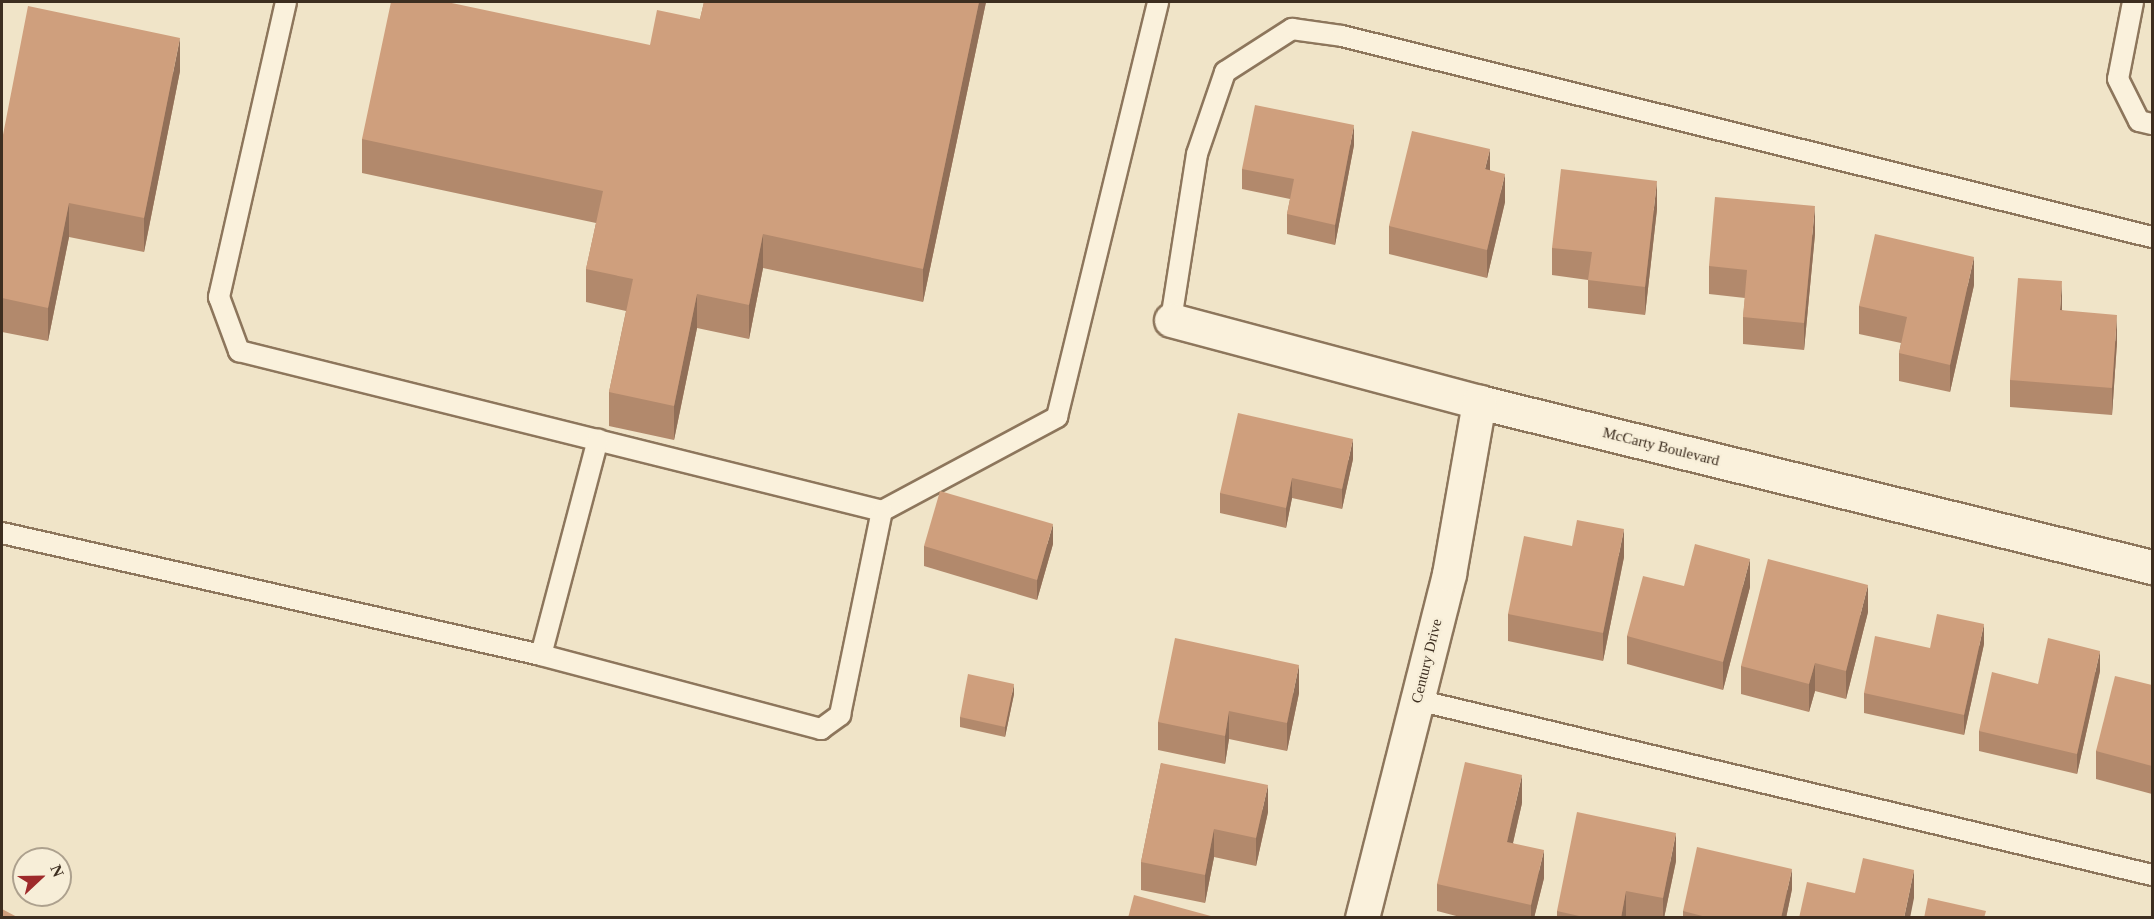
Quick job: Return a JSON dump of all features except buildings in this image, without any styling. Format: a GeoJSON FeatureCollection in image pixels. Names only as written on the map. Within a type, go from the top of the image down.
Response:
{"type":"FeatureCollection","features":[{"type":"Feature","properties":{"kind":"main road","name":"McCarty Boulevard"},"geometry":{"type":"LineString","coordinates":[[1171,320],[1479,402],[2152,567]]}},
{"type":"Feature","properties":{"kind":"main road","name":"Century Drive"},"geometry":{"type":"LineString","coordinates":[[1362,918],[1449,574],[1479,402]]}},
{"type":"Feature","properties":{"kind":"lane"},"geometry":{"type":"LineString","coordinates":[[286,2],[219,297],[239,351],[598,439],[882,512],[1057,417],[1158,2]]}},
{"type":"Feature","properties":{"kind":"lane"},"geometry":{"type":"LineString","coordinates":[[2133,2],[2118,79],[2139,121],[2152,124]]}},
{"type":"Feature","properties":{"kind":"lane"},"geometry":{"type":"LineString","coordinates":[[1171,320],[1197,154],[1225,72],[1292,29],[1342,36],[2152,237]]}},
{"type":"Feature","properties":{"kind":"lane"},"geometry":{"type":"LineString","coordinates":[[541,655],[598,439]]}},
{"type":"Feature","properties":{"kind":"lane"},"geometry":{"type":"LineString","coordinates":[[2,532],[541,655],[821,729],[840,715],[882,512]]}},
{"type":"Feature","properties":{"kind":"lane"},"geometry":{"type":"LineString","coordinates":[[1417,700],[2152,875]]}}]}
